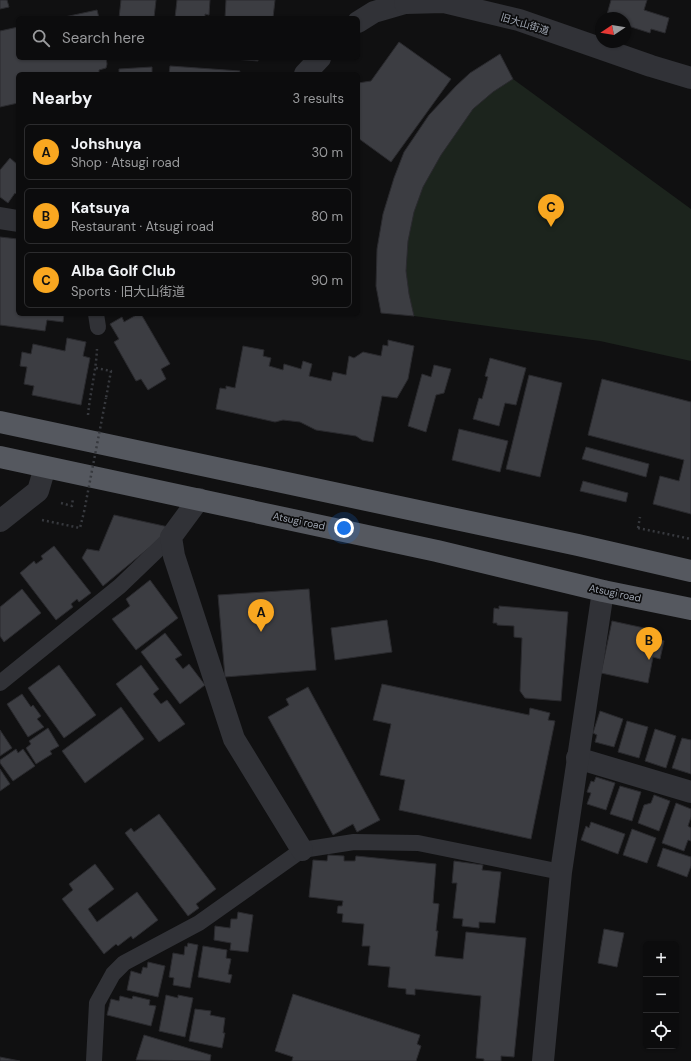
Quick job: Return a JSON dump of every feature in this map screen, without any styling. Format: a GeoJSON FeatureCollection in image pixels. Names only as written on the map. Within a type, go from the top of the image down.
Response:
{"type":"FeatureCollection","features":[{"type":"Feature","properties":{"kind":"highway"},"geometry":{"type":"LineString","coordinates":[[0,422],[554,540],[691,571]]}},
{"type":"Feature","properties":{"kind":"highway","name":"Atsugi road"},"geometry":{"type":"LineString","coordinates":[[0,457],[437,551],[691,609]]}},
{"type":"Feature","properties":{"kind":"street","name":"旧大山街道"},"geometry":{"type":"LineString","coordinates":[[360,21],[374,12],[398,1],[444,2],[519,20],[651,66],[691,78]]}},
{"type":"Feature","properties":{"kind":"street"},"geometry":{"type":"LineString","coordinates":[[307,72],[318,60]]}},
{"type":"Feature","properties":{"kind":"street"},"geometry":{"type":"LineString","coordinates":[[0,218],[16,221]]}},
{"type":"Feature","properties":{"kind":"street"},"geometry":{"type":"LineString","coordinates":[[0,521],[38,491],[45,466]]}},
{"type":"Feature","properties":{"kind":"street"},"geometry":{"type":"LineString","coordinates":[[199,499],[171,537],[174,556],[234,739],[302,850]]}},
{"type":"Feature","properties":{"kind":"street"},"geometry":{"type":"LineString","coordinates":[[543,1061],[561,872],[603,590]]}},
{"type":"Feature","properties":{"kind":"street"},"geometry":{"type":"LineString","coordinates":[[578,758],[691,792]]}},
{"type":"Feature","properties":{"kind":"lane"},"geometry":{"type":"LineString","coordinates":[[0,683],[120,586],[171,537]]}},
{"type":"Feature","properties":{"kind":"lane"},"geometry":{"type":"LineString","coordinates":[[94,1061],[97,1002],[113,974],[124,964],[199,923],[302,850],[354,842],[418,843],[561,872]]}},
{"type":"Feature","properties":{"kind":"path"},"geometry":{"type":"LineString","coordinates":[[88,419],[89,401],[96,368],[97,320]]}},
{"type":"Feature","properties":{"kind":"path"},"geometry":{"type":"LineString","coordinates":[[37,519],[80,528],[111,371],[96,368]]}},
{"type":"Feature","properties":{"kind":"path"},"geometry":{"type":"LineString","coordinates":[[56,502],[72,506]]}},
{"type":"Feature","properties":{"kind":"path"},"geometry":{"type":"LineString","coordinates":[[638,532],[640,517]]}},
{"type":"Feature","properties":{"kind":"path"},"geometry":{"type":"LineString","coordinates":[[638,528],[691,539]]}},
{"type":"Feature","properties":{"kind":"shaded area"},"geometry":{"type":"Polygon","coordinates":[[[513,79],[691,209],[691,361],[600,341],[414,316],[406,271],[408,241],[414,212],[423,187],[441,155],[473,109],[493,92],[513,79]]]}},
{"type":"Feature","properties":{"kind":"building"},"geometry":{"type":"Polygon","coordinates":[[[0,0],[7,0],[9,7],[0,9],[0,0]]]}},
{"type":"Feature","properties":{"kind":"building"},"geometry":{"type":"Polygon","coordinates":[[[121,0],[156,0],[154,16],[119,16],[121,0]]]}},
{"type":"Feature","properties":{"kind":"building"},"geometry":{"type":"Polygon","coordinates":[[[177,0],[210,0],[209,15],[175,16],[177,0]]]}},
{"type":"Feature","properties":{"kind":"building"},"geometry":{"type":"Polygon","coordinates":[[[226,0],[275,0],[273,16],[225,16],[226,0]]]}},
{"type":"Feature","properties":{"kind":"building"},"geometry":{"type":"Polygon","coordinates":[[[611,0],[647,0],[644,10],[669,18],[665,33],[651,29],[650,33],[631,27],[631,12],[608,12],[611,0]]]}},
{"type":"Feature","properties":{"kind":"building"},"geometry":{"type":"Polygon","coordinates":[[[97,10],[98,16],[69,16],[97,10]]]}},
{"type":"Feature","properties":{"kind":"building"},"geometry":{"type":"Polygon","coordinates":[[[16,27],[16,60],[106,60],[106,68],[99,70],[99,72],[16,72],[16,103],[0,107],[0,31],[16,27]]]}},
{"type":"Feature","properties":{"kind":"building"},"geometry":{"type":"Polygon","coordinates":[[[399,42],[451,79],[391,162],[360,139],[360,83],[371,81],[399,42]]]}},
{"type":"Feature","properties":{"kind":"building"},"geometry":{"type":"Polygon","coordinates":[[[500,54],[513,79],[493,92],[473,109],[441,155],[423,187],[414,212],[408,241],[406,271],[414,316],[381,313],[376,286],[377,249],[383,214],[404,152],[429,115],[456,86],[470,73],[500,54]]]}},
{"type":"Feature","properties":{"kind":"building"},"geometry":{"type":"Polygon","coordinates":[[[170,66],[240,71],[240,72],[169,72],[170,66]]]}},
{"type":"Feature","properties":{"kind":"building"},"geometry":{"type":"Polygon","coordinates":[[[152,67],[152,72],[119,72],[119,69],[152,67]]]}},
{"type":"Feature","properties":{"kind":"building"},"geometry":{"type":"Polygon","coordinates":[[[10,158],[16,163],[16,194],[15,193],[8,203],[0,197],[0,170],[10,158]]]}},
{"type":"Feature","properties":{"kind":"building"},"geometry":{"type":"Polygon","coordinates":[[[0,237],[16,239],[16,316],[64,316],[63,322],[47,320],[45,331],[0,325],[0,237]]]}},
{"type":"Feature","properties":{"kind":"building"},"geometry":{"type":"Polygon","coordinates":[[[134,316],[142,316],[170,364],[161,369],[166,379],[148,390],[141,379],[136,381],[114,342],[119,339],[110,324],[122,317],[124,322],[134,316]]]}},
{"type":"Feature","properties":{"kind":"building"},"geometry":{"type":"Polygon","coordinates":[[[67,338],[86,342],[83,356],[90,358],[81,405],[32,395],[34,386],[24,384],[27,367],[20,366],[22,352],[31,354],[33,344],[65,351],[67,338]]]}},
{"type":"Feature","properties":{"kind":"building"},"geometry":{"type":"Polygon","coordinates":[[[388,340],[414,346],[408,379],[397,398],[382,396],[373,442],[362,440],[356,436],[316,430],[300,422],[283,420],[275,422],[216,409],[220,388],[226,389],[226,386],[235,388],[243,346],[264,350],[263,356],[271,358],[269,366],[283,370],[284,364],[301,369],[303,361],[312,364],[309,376],[331,381],[333,372],[346,375],[349,356],[354,358],[363,352],[381,356],[383,345],[388,346],[388,340]]]}},
{"type":"Feature","properties":{"kind":"building"},"geometry":{"type":"Polygon","coordinates":[[[490,358],[526,368],[516,405],[505,403],[499,426],[473,419],[479,398],[482,399],[488,377],[485,376],[490,358]]]}},
{"type":"Feature","properties":{"kind":"building"},"geometry":{"type":"Polygon","coordinates":[[[434,365],[451,369],[444,393],[436,395],[426,432],[408,426],[422,374],[431,377],[434,365]]]}},
{"type":"Feature","properties":{"kind":"building"},"geometry":{"type":"Polygon","coordinates":[[[529,375],[562,383],[540,477],[506,469],[529,375]]]}},
{"type":"Feature","properties":{"kind":"building"},"geometry":{"type":"Polygon","coordinates":[[[602,379],[691,402],[691,514],[653,504],[660,476],[679,481],[684,460],[588,435],[602,379]]]}},
{"type":"Feature","properties":{"kind":"building"},"geometry":{"type":"Polygon","coordinates":[[[459,429],[508,441],[500,472],[452,460],[459,429]]]}},
{"type":"Feature","properties":{"kind":"building"},"geometry":{"type":"Polygon","coordinates":[[[586,447],[649,464],[646,477],[582,459],[586,447]]]}},
{"type":"Feature","properties":{"kind":"building"},"geometry":{"type":"Polygon","coordinates":[[[583,481],[628,493],[626,502],[580,491],[583,481]]]}},
{"type":"Feature","properties":{"kind":"building"},"geometry":{"type":"Polygon","coordinates":[[[114,515],[173,528],[103,586],[82,558],[87,549],[99,551],[114,515]]]}},
{"type":"Feature","properties":{"kind":"building"},"geometry":{"type":"Polygon","coordinates":[[[54,546],[91,593],[79,602],[77,599],[71,604],[73,607],[56,620],[20,573],[34,561],[36,564],[43,559],[41,556],[54,546]]]}},
{"type":"Feature","properties":{"kind":"building"},"geometry":{"type":"Polygon","coordinates":[[[150,580],[178,618],[136,650],[112,619],[130,606],[126,599],[150,580]]]}},
{"type":"Feature","properties":{"kind":"building"},"geometry":{"type":"Polygon","coordinates":[[[22,589],[41,613],[4,642],[0,636],[0,607],[22,589]]]}},
{"type":"Feature","properties":{"kind":"building"},"geometry":{"type":"Polygon","coordinates":[[[309,589],[316,670],[225,677],[218,595],[309,589]]]}},
{"type":"Feature","properties":{"kind":"building"},"geometry":{"type":"Polygon","coordinates":[[[499,606],[568,612],[561,701],[525,698],[520,691],[522,638],[514,637],[514,626],[497,625],[497,623],[493,623],[494,608],[499,609],[499,606]]]}},
{"type":"Feature","properties":{"kind":"building"},"geometry":{"type":"Polygon","coordinates":[[[387,620],[392,652],[335,660],[331,628],[387,620]]]}},
{"type":"Feature","properties":{"kind":"building"},"geometry":{"type":"Polygon","coordinates":[[[612,621],[658,631],[656,639],[664,641],[660,659],[653,657],[648,683],[601,673],[612,621]]]}},
{"type":"Feature","properties":{"kind":"building"},"geometry":{"type":"Polygon","coordinates":[[[165,633],[182,655],[175,659],[183,669],[189,664],[205,685],[180,704],[141,652],[165,633]]]}},
{"type":"Feature","properties":{"kind":"building"},"geometry":{"type":"Polygon","coordinates":[[[59,665],[96,715],[64,738],[28,688],[59,665]]]}},
{"type":"Feature","properties":{"kind":"building"},"geometry":{"type":"Polygon","coordinates":[[[141,665],[159,689],[153,694],[161,704],[167,700],[185,724],[159,742],[116,684],[141,665]]]}},
{"type":"Feature","properties":{"kind":"building"},"geometry":{"type":"Polygon","coordinates":[[[382,684],[529,715],[530,708],[550,713],[548,720],[555,721],[531,839],[399,810],[405,780],[380,775],[391,724],[373,720],[382,684]]]}},
{"type":"Feature","properties":{"kind":"building"},"geometry":{"type":"Polygon","coordinates":[[[308,687],[380,820],[357,832],[353,824],[333,835],[268,717],[289,705],[286,699],[308,687]]]}},
{"type":"Feature","properties":{"kind":"building"},"geometry":{"type":"Polygon","coordinates":[[[22,694],[31,707],[33,705],[41,716],[37,719],[44,727],[28,737],[7,704],[22,694]]]}},
{"type":"Feature","properties":{"kind":"building"},"geometry":{"type":"Polygon","coordinates":[[[121,707],[144,739],[85,783],[62,751],[121,707]]]}},
{"type":"Feature","properties":{"kind":"building"},"geometry":{"type":"Polygon","coordinates":[[[600,711],[623,719],[614,747],[595,742],[597,735],[593,733],[600,711]]]}},
{"type":"Feature","properties":{"kind":"building"},"geometry":{"type":"Polygon","coordinates":[[[627,721],[648,727],[639,758],[618,752],[627,721]]]}},
{"type":"Feature","properties":{"kind":"building"},"geometry":{"type":"Polygon","coordinates":[[[48,728],[59,746],[50,751],[52,754],[36,764],[26,748],[31,744],[29,741],[48,728]]]}},
{"type":"Feature","properties":{"kind":"building"},"geometry":{"type":"Polygon","coordinates":[[[655,729],[676,736],[666,768],[645,761],[655,729]]]}},
{"type":"Feature","properties":{"kind":"building"},"geometry":{"type":"Polygon","coordinates":[[[0,730],[12,748],[0,756],[0,730]]]}},
{"type":"Feature","properties":{"kind":"building"},"geometry":{"type":"Polygon","coordinates":[[[682,738],[691,740],[691,774],[672,768],[682,738]]]}},
{"type":"Feature","properties":{"kind":"building"},"geometry":{"type":"Polygon","coordinates":[[[16,749],[18,753],[23,749],[35,766],[13,781],[0,763],[0,760],[16,749]]]}},
{"type":"Feature","properties":{"kind":"building"},"geometry":{"type":"Polygon","coordinates":[[[0,769],[10,784],[0,791],[0,769]]]}},
{"type":"Feature","properties":{"kind":"building"},"geometry":{"type":"Polygon","coordinates":[[[596,777],[615,783],[606,810],[587,804],[591,793],[587,792],[591,781],[594,782],[596,777]]]}},
{"type":"Feature","properties":{"kind":"building"},"geometry":{"type":"Polygon","coordinates":[[[620,786],[641,792],[632,821],[610,814],[620,786]]]}},
{"type":"Feature","properties":{"kind":"building"},"geometry":{"type":"Polygon","coordinates":[[[654,795],[670,801],[659,831],[638,823],[644,805],[651,803],[654,795]]]}},
{"type":"Feature","properties":{"kind":"building"},"geometry":{"type":"Polygon","coordinates":[[[676,803],[691,809],[691,817],[688,826],[691,828],[691,841],[688,840],[684,851],[662,843],[676,803]]]}},
{"type":"Feature","properties":{"kind":"building"},"geometry":{"type":"Polygon","coordinates":[[[159,814],[216,889],[196,904],[199,908],[188,916],[125,833],[131,828],[134,832],[159,814]]]}},
{"type":"Feature","properties":{"kind":"building"},"geometry":{"type":"Polygon","coordinates":[[[591,822],[625,834],[618,854],[581,840],[586,826],[589,828],[591,822]]]}},
{"type":"Feature","properties":{"kind":"building"},"geometry":{"type":"Polygon","coordinates":[[[632,829],[656,838],[647,863],[623,855],[632,829]]]}},
{"type":"Feature","properties":{"kind":"building"},"geometry":{"type":"Polygon","coordinates":[[[663,848],[691,857],[691,866],[687,877],[657,866],[663,848]]]}},
{"type":"Feature","properties":{"kind":"building"},"geometry":{"type":"Polygon","coordinates":[[[328,855],[344,856],[344,861],[355,861],[356,856],[436,864],[433,903],[439,904],[435,956],[463,959],[466,932],[526,938],[514,1057],[501,1056],[501,1061],[484,1061],[484,1059],[476,1058],[481,996],[415,989],[415,995],[406,994],[406,989],[388,987],[390,967],[368,965],[370,946],[362,946],[364,924],[342,922],[343,914],[337,913],[338,906],[342,906],[343,901],[309,897],[313,860],[327,861],[328,855]]]}},
{"type":"Feature","properties":{"kind":"building"},"geometry":{"type":"Polygon","coordinates":[[[454,861],[483,865],[482,870],[501,872],[495,923],[479,922],[479,928],[462,926],[463,919],[453,918],[457,883],[452,883],[454,861]]]}},
{"type":"Feature","properties":{"kind":"building"},"geometry":{"type":"Polygon","coordinates":[[[95,864],[114,889],[88,909],[97,922],[137,892],[158,920],[133,939],[131,936],[118,946],[116,944],[104,954],[62,899],[73,890],[69,884],[95,864]]]}},
{"type":"Feature","properties":{"kind":"building"},"geometry":{"type":"Polygon","coordinates":[[[238,912],[253,915],[248,952],[230,950],[231,943],[214,940],[215,926],[230,928],[231,919],[237,919],[238,912]]]}},
{"type":"Feature","properties":{"kind":"building"},"geometry":{"type":"Polygon","coordinates":[[[604,929],[624,933],[617,967],[598,963],[604,929]]]}},
{"type":"Feature","properties":{"kind":"building"},"geometry":{"type":"Polygon","coordinates":[[[188,943],[198,945],[190,988],[173,985],[174,978],[169,977],[173,953],[184,955],[185,946],[187,947],[188,943]]]}},
{"type":"Feature","properties":{"kind":"building"},"geometry":{"type":"Polygon","coordinates":[[[203,946],[227,950],[226,958],[231,959],[228,974],[232,975],[230,983],[198,977],[203,946]]]}},
{"type":"Feature","properties":{"kind":"building"},"geometry":{"type":"Polygon","coordinates":[[[148,962],[165,966],[158,997],[127,990],[131,971],[141,974],[143,967],[147,968],[148,962]]]}},
{"type":"Feature","properties":{"kind":"building"},"geometry":{"type":"Polygon","coordinates":[[[293,994],[420,1035],[417,1044],[421,1046],[416,1061],[292,1061],[293,1057],[275,1051],[293,994]]]}},
{"type":"Feature","properties":{"kind":"building"},"geometry":{"type":"Polygon","coordinates":[[[166,995],[178,998],[178,995],[193,998],[185,1037],[159,1031],[166,995]]]}},
{"type":"Feature","properties":{"kind":"building"},"geometry":{"type":"Polygon","coordinates":[[[120,996],[132,999],[133,996],[150,1000],[149,1005],[156,1006],[151,1026],[107,1015],[111,999],[119,1001],[120,996]]]}},
{"type":"Feature","properties":{"kind":"building"},"geometry":{"type":"Polygon","coordinates":[[[195,1009],[211,1011],[210,1015],[225,1018],[223,1033],[225,1033],[222,1048],[189,1041],[195,1009]]]}},
{"type":"Feature","properties":{"kind":"building"},"geometry":{"type":"Polygon","coordinates":[[[144,1035],[211,1055],[210,1061],[136,1060],[144,1035]]]}},
{"type":"Feature","properties":{"kind":"building"},"geometry":{"type":"Polygon","coordinates":[[[0,1057],[20,1061],[0,1061],[0,1057]]]}},
{"type":"Feature","properties":{"kind":"place","name":"Alba Golf Club"},"geometry":{"type":"Point","coordinates":[551,227]}},
{"type":"Feature","properties":{"kind":"place","name":"Johshuya"},"geometry":{"type":"Point","coordinates":[261,632]}},
{"type":"Feature","properties":{"kind":"place","name":"Katsuya"},"geometry":{"type":"Point","coordinates":[649,660]}}]}
